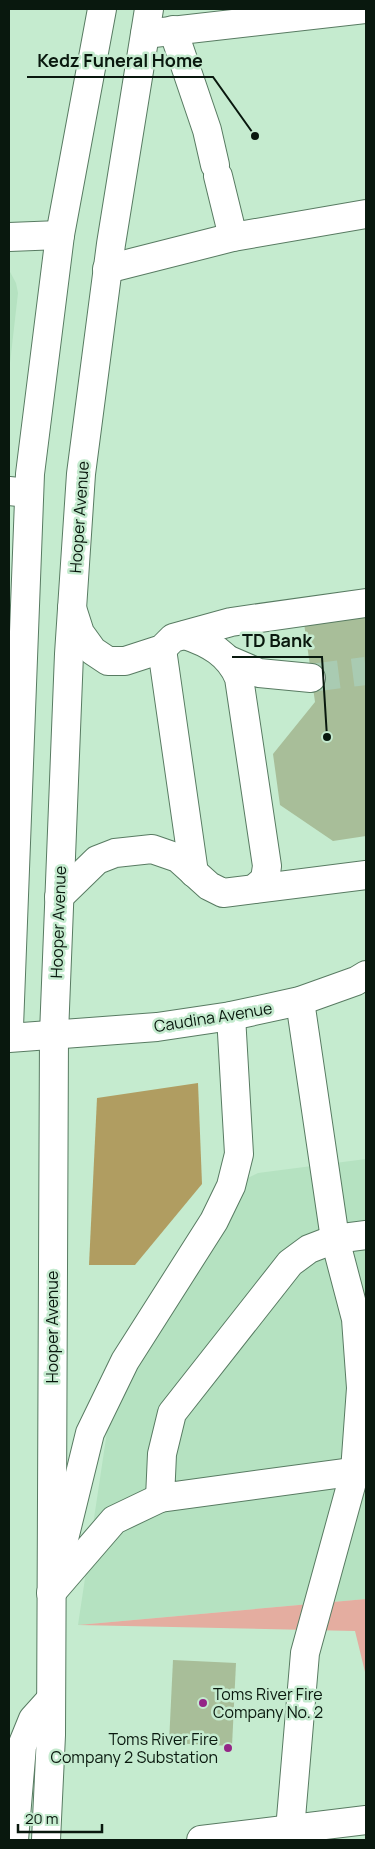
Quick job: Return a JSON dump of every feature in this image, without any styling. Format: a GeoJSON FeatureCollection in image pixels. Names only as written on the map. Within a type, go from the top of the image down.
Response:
{"type":"FeatureCollection","features":[{"type":"Feature","properties":{"kind":"main road"},"geometry":{"type":"LineString","coordinates":[[9,1027],[19,492],[30,474],[60,235],[102,9]]}},
{"type":"Feature","properties":{"kind":"main road"},"geometry":{"type":"LineString","coordinates":[[147,21],[173,30],[364,9]]}},
{"type":"Feature","properties":{"kind":"main road","name":"Hooper Avenue"},"geometry":{"type":"LineString","coordinates":[[46,1840],[51,1699],[54,1034],[72,608],[81,474],[108,269],[147,21]]}},
{"type":"Feature","properties":{"kind":"main road"},"geometry":{"type":"LineString","coordinates":[[173,30],[208,130],[233,236]]}},
{"type":"Feature","properties":{"kind":"main road"},"geometry":{"type":"LineString","coordinates":[[108,269],[233,236],[366,214]]}},
{"type":"Feature","properties":{"kind":"main road"},"geometry":{"type":"LineString","coordinates":[[9,237],[60,235]]}},
{"type":"Feature","properties":{"kind":"main road"},"geometry":{"type":"LineString","coordinates":[[72,608],[80,633],[93,651],[108,661],[125,661],[162,649],[173,638],[231,622],[366,603]]}},
{"type":"Feature","properties":{"kind":"main road"},"geometry":{"type":"LineString","coordinates":[[185,635],[202,641],[229,660],[259,673],[312,678]]}},
{"type":"Feature","properties":{"kind":"main road"},"geometry":{"type":"LineString","coordinates":[[162,649],[194,873]]}},
{"type":"Feature","properties":{"kind":"main road"},"geometry":{"type":"LineString","coordinates":[[229,660],[239,678],[267,866],[265,880],[254,889]]}},
{"type":"Feature","properties":{"kind":"main road"},"geometry":{"type":"LineString","coordinates":[[60,897],[97,860],[115,853],[152,849],[178,858],[209,886],[223,893],[366,875]]}},
{"type":"Feature","properties":{"kind":"main road","name":"Caudina Avenue"},"geometry":{"type":"LineString","coordinates":[[9,1038],[158,1027],[231,1016],[300,1001],[356,981],[366,975]]}},
{"type":"Feature","properties":{"kind":"main road"},"geometry":{"type":"LineString","coordinates":[[290,1830],[305,1653],[360,1471],[361,1388],[356,1319],[335,1239],[300,1001]]}},
{"type":"Feature","properties":{"kind":"main road"},"geometry":{"type":"LineString","coordinates":[[51,1593],[90,1433],[125,1360],[214,1221],[231,1186],[239,1154],[231,1016]]}},
{"type":"Feature","properties":{"kind":"main road"},"geometry":{"type":"LineString","coordinates":[[160,1498],[162,1454],[172,1413],[290,1264],[309,1249],[335,1239],[366,1235]]}},
{"type":"Feature","properties":{"kind":"main road"},"geometry":{"type":"LineString","coordinates":[[51,1593],[114,1520],[160,1498],[360,1471]]}},
{"type":"Feature","properties":{"kind":"main road"},"geometry":{"type":"LineString","coordinates":[[14,1840],[22,1746],[33,1719],[51,1699]]}},
{"type":"Feature","properties":{"kind":"main road"},"geometry":{"type":"LineString","coordinates":[[201,1840],[366,1820]]}},
{"type":"Feature","properties":{"kind":"shaded area"},"geometry":{"type":"Polygon","coordinates":[[[9,270],[16,283],[18,293],[9,372],[9,270]]]}},
{"type":"Feature","properties":{"kind":"shaded area"},"geometry":{"type":"Polygon","coordinates":[[[198,1083],[202,1184],[135,1265],[89,1265],[97,1098],[198,1083]]]}},
{"type":"Feature","properties":{"kind":"shaded area"},"geometry":{"type":"Polygon","coordinates":[[[366,1159],[366,1599],[78,1625],[114,1385],[235,1184],[258,1173],[366,1159]]]}},
{"type":"Feature","properties":{"kind":"shaded area"},"geometry":{"type":"Polygon","coordinates":[[[366,1599],[366,1676],[355,1631],[78,1625],[366,1599]]]}},
{"type":"Feature","properties":{"kind":"building"},"geometry":{"type":"Polygon","coordinates":[[[366,615],[366,836],[333,841],[280,805],[273,754],[315,702],[304,623],[366,615]]]}},
{"type":"Feature","properties":{"kind":"building","name":"Toms River Fire Company No. 2"},"geometry":{"type":"Polygon","coordinates":[[[173,1660],[236,1663],[232,1746],[169,1743],[173,1660]]]}},
{"type":"Feature","properties":{"kind":"tunnel"},"geometry":{"type":"LineString","coordinates":[[311,678],[366,671]]}},
{"type":"Feature","properties":{"kind":"place","name":"Kedz Funeral Home"},"geometry":{"type":"Point","coordinates":[255,136]}},
{"type":"Feature","properties":{"kind":"place","name":"TD Bank"},"geometry":{"type":"Point","coordinates":[327,737]}},
{"type":"Feature","properties":{"kind":"place","name":"Toms River Fire Company No. 2"},"geometry":{"type":"Point","coordinates":[203,1703]}},
{"type":"Feature","properties":{"kind":"place","name":"Toms River Fire Company 2 Substation"},"geometry":{"type":"Point","coordinates":[228,1748]}}]}
